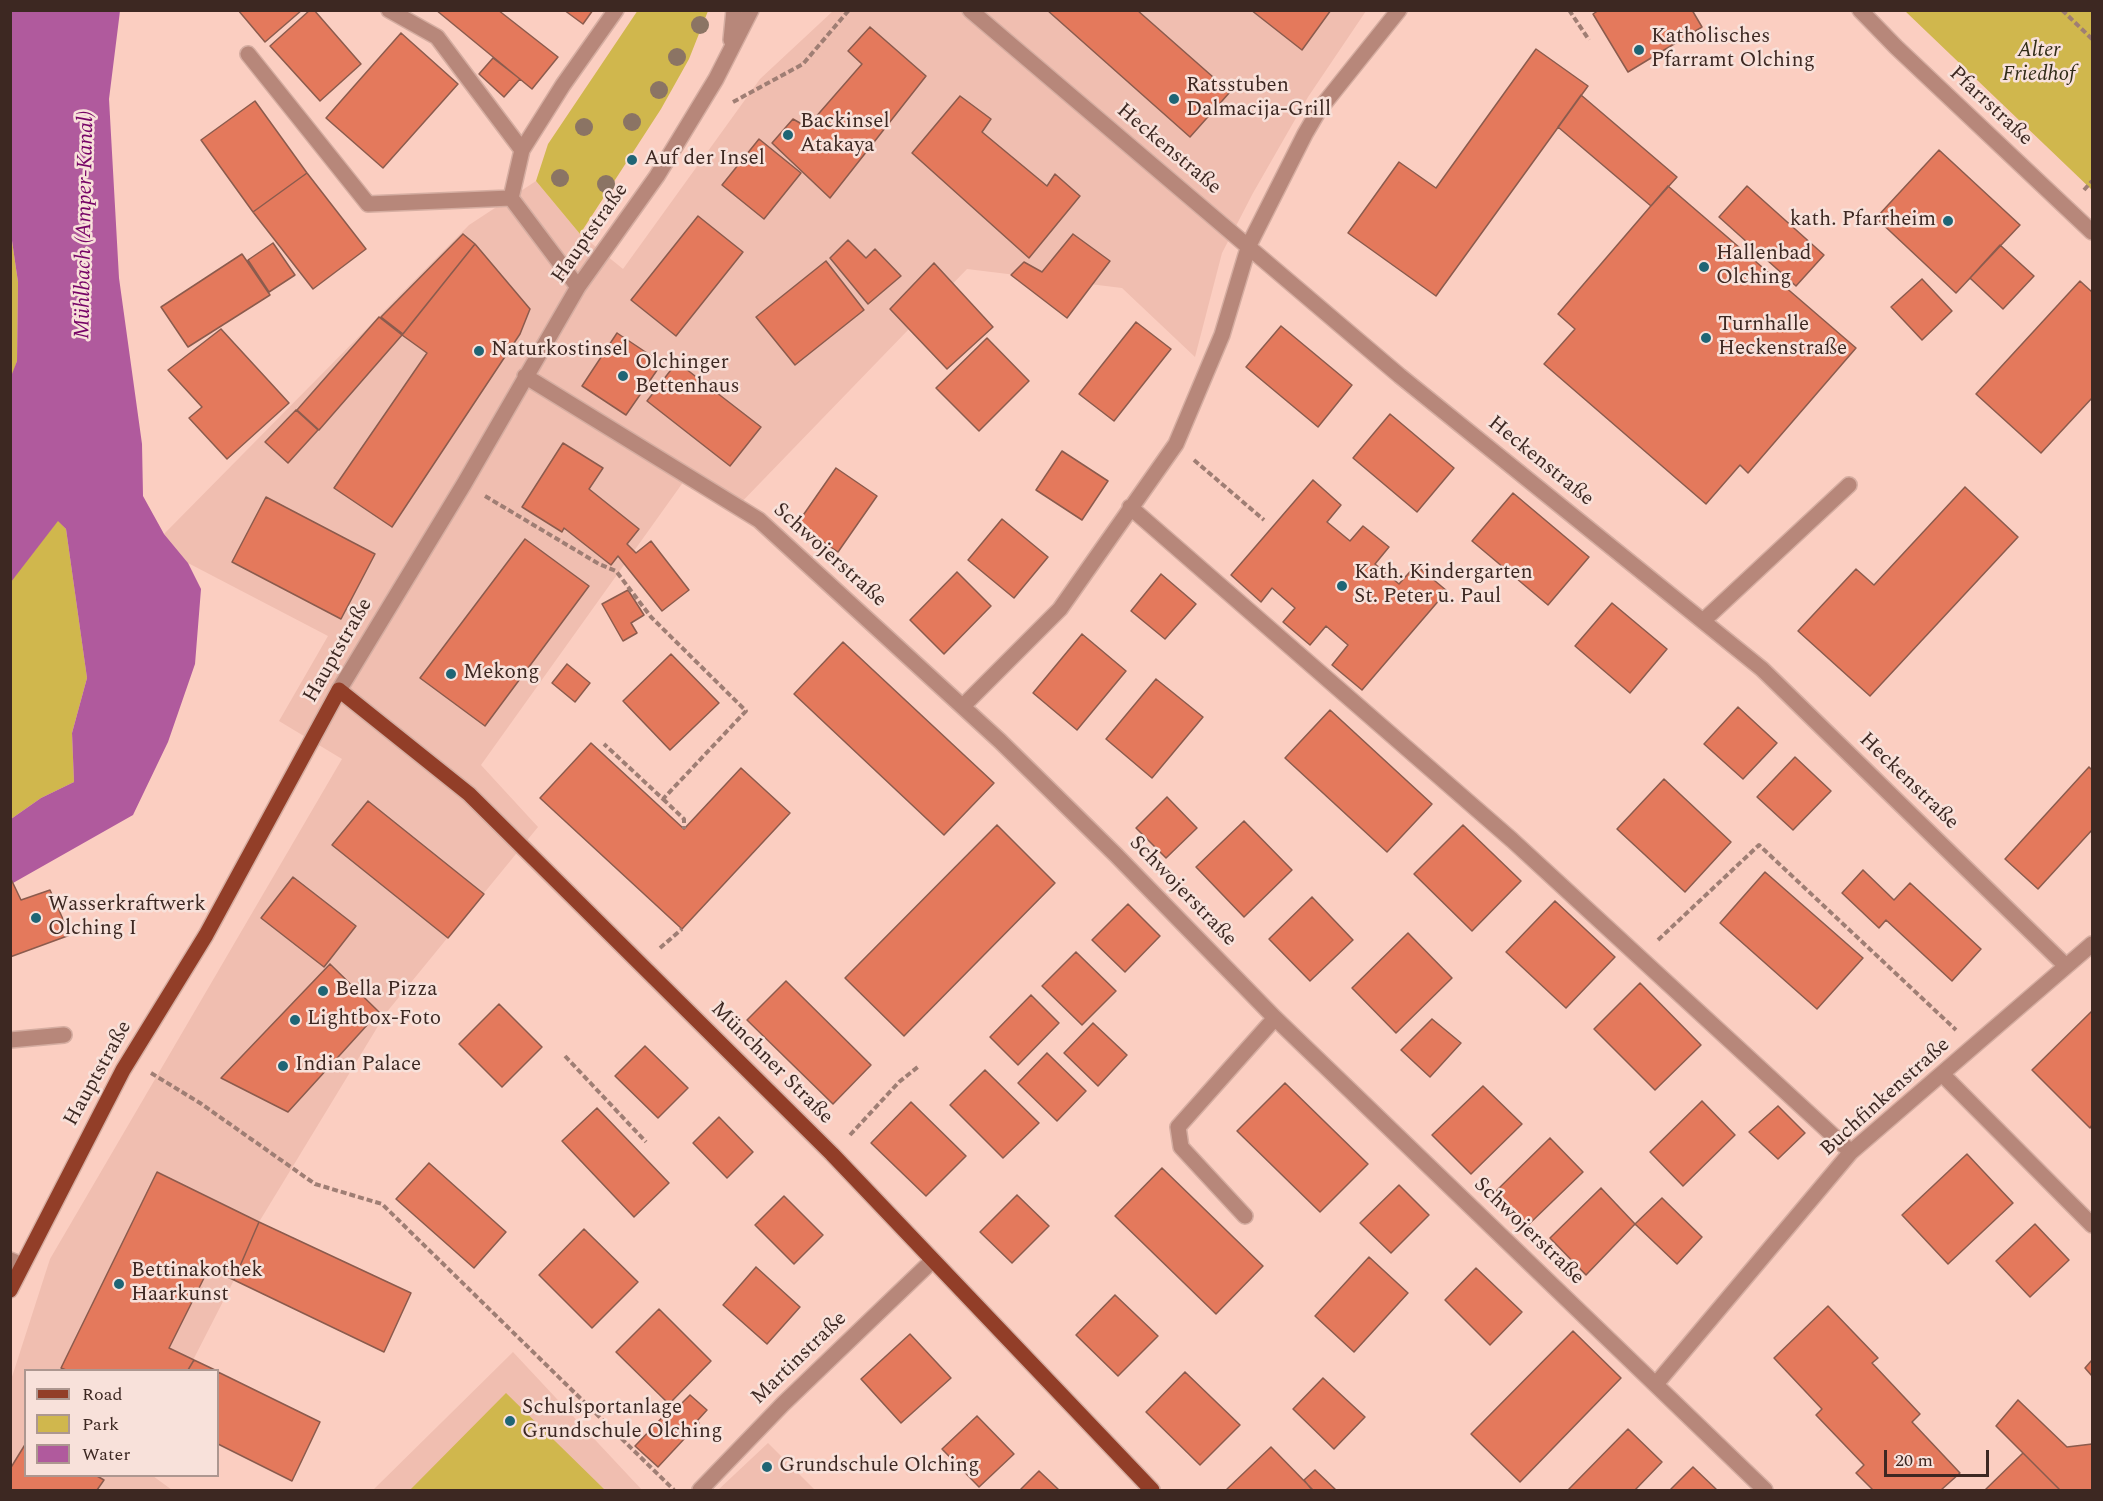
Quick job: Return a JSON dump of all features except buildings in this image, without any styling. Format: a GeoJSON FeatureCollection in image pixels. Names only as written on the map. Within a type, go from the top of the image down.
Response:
{"type":"FeatureCollection","features":[{"type":"Feature","properties":{"kind":"main road","name":"Hauptstraße"},"geometry":{"type":"LineString","coordinates":[[10,1290],[16,1262],[130,1060],[206,935],[339,690]]}},
{"type":"Feature","properties":{"kind":"main road","name":"Münchner Straße"},"geometry":{"type":"LineString","coordinates":[[339,690],[470,794],[832,1154],[1152,1491]]}},
{"type":"Feature","properties":{"kind":"street"},"geometry":{"type":"LineString","coordinates":[[389,10],[437,37],[522,150]]}},
{"type":"Feature","properties":{"kind":"street"},"geometry":{"type":"LineString","coordinates":[[578,287],[511,198],[522,150],[563,85],[616,10]]}},
{"type":"Feature","properties":{"kind":"street","name":"Hauptstraße"},"geometry":{"type":"LineString","coordinates":[[730,50],[734,10]]}},
{"type":"Feature","properties":{"kind":"street","name":"Hauptstraße"},"geometry":{"type":"LineString","coordinates":[[339,690],[464,484],[578,287],[657,176],[716,79],[751,10]]}},
{"type":"Feature","properties":{"kind":"street","name":"Heckenstraße"},"geometry":{"type":"LineString","coordinates":[[970,10],[1249,245],[1400,376],[1762,669],[2066,966]]}},
{"type":"Feature","properties":{"kind":"street"},"geometry":{"type":"LineString","coordinates":[[963,706],[1060,609],[1176,444],[1222,335],[1249,245],[1305,134],[1319,111],[1399,10]]}},
{"type":"Feature","properties":{"kind":"street","name":"Pfarrstraße"},"geometry":{"type":"LineString","coordinates":[[1860,10],[1896,47],[2092,232]]}},
{"type":"Feature","properties":{"kind":"street"},"geometry":{"type":"LineString","coordinates":[[248,54],[368,204],[511,198]]}},
{"type":"Feature","properties":{"kind":"street","name":"Schwojerstraße"},"geometry":{"type":"LineString","coordinates":[[525,376],[759,520],[963,706],[1108,846],[1275,1017],[1766,1491]]}},
{"type":"Feature","properties":{"kind":"street"},"geometry":{"type":"LineString","coordinates":[[1703,621],[1849,484]]}},
{"type":"Feature","properties":{"kind":"street"},"geometry":{"type":"LineString","coordinates":[[1130,507],[1512,840],[1851,1152]]}},
{"type":"Feature","properties":{"kind":"street","name":"Buchfinkenstraße"},"geometry":{"type":"LineString","coordinates":[[1656,1384],[1851,1152],[2092,944]]}},
{"type":"Feature","properties":{"kind":"street"},"geometry":{"type":"LineString","coordinates":[[1245,1216],[1181,1147],[1178,1127],[1275,1017]]}},
{"type":"Feature","properties":{"kind":"street"},"geometry":{"type":"LineString","coordinates":[[10,1040],[64,1035]]}},
{"type":"Feature","properties":{"kind":"street"},"geometry":{"type":"LineString","coordinates":[[1942,1074],[2092,1225]]}},
{"type":"Feature","properties":{"kind":"street","name":"Martinstraße"},"geometry":{"type":"LineString","coordinates":[[700,1491],[783,1404],[932,1261]]}},
{"type":"Feature","properties":{"kind":"path"},"geometry":{"type":"LineString","coordinates":[[729,104],[803,64],[849,10]]}},
{"type":"Feature","properties":{"kind":"path"},"geometry":{"type":"LineString","coordinates":[[1569,10],[1589,40]]}},
{"type":"Feature","properties":{"kind":"path"},"geometry":{"type":"LineString","coordinates":[[2062,10],[2092,39]]}},
{"type":"Feature","properties":{"kind":"path"},"geometry":{"type":"LineString","coordinates":[[1176,444],[1264,520]]}},
{"type":"Feature","properties":{"kind":"path"},"geometry":{"type":"LineString","coordinates":[[464,484],[599,564],[616,571],[651,617],[746,711],[663,799]]}},
{"type":"Feature","properties":{"kind":"path"},"geometry":{"type":"LineString","coordinates":[[604,744],[684,819],[684,829]]}},
{"type":"Feature","properties":{"kind":"path"},"geometry":{"type":"LineString","coordinates":[[1639,958],[1759,844],[1974,1047]]}},
{"type":"Feature","properties":{"kind":"path"},"geometry":{"type":"LineString","coordinates":[[565,1056],[646,1142]]}},
{"type":"Feature","properties":{"kind":"path"},"geometry":{"type":"LineString","coordinates":[[130,1060],[200,1102],[315,1184],[382,1204],[674,1491]]}},
{"type":"Feature","properties":{"kind":"path"},"geometry":{"type":"LineString","coordinates":[[832,1154],[899,1082],[919,1066]]}},
{"type":"Feature","properties":{"kind":"shaded area"},"geometry":{"type":"Polygon","coordinates":[[[833,11],[1366,11],[1308,97],[1253,193],[1222,253],[1195,357],[1122,288],[967,269],[733,511],[684,481],[481,765],[538,827],[386,1013],[259,1222],[234,1280],[189,1369],[24,1369],[24,1477],[154,1477],[172,1490],[11,1490],[11,1380],[50,1259],[342,759],[279,721],[328,636],[188,563],[164,534],[469,225],[536,181],[580,234],[623,269],[760,79],[833,11]]]}},
{"type":"Feature","properties":{"kind":"shaded area","name":"Schulsportanlage Grundschule Olching"},"geometry":{"type":"Polygon","coordinates":[[[513,1352],[642,1490],[373,1490],[513,1352]]]}},
{"type":"Feature","properties":{"kind":"shaded area","name":"Grundschule Olching"},"geometry":{"type":"Polygon","coordinates":[[[768,1443],[815,1490],[718,1490],[768,1443]]]}},
{"type":"Feature","properties":{"kind":"green space"},"geometry":{"type":"Polygon","coordinates":[[[638,10],[708,11],[689,59],[661,109],[580,234],[536,181],[548,144],[638,10]]]}},
{"type":"Feature","properties":{"kind":"green space","name":"Alter Friedhof"},"geometry":{"type":"Polygon","coordinates":[[[1905,11],[2092,11],[2092,190],[1905,11]]]}},
{"type":"Feature","properties":{"kind":"green space"},"geometry":{"type":"Polygon","coordinates":[[[10,227],[18,282],[17,361],[11,379],[10,227]]]}},
{"type":"Feature","properties":{"kind":"green space"},"geometry":{"type":"Polygon","coordinates":[[[58,520],[66,529],[87,678],[72,733],[74,782],[41,798],[11,819],[10,582],[58,520]]]}},
{"type":"Feature","properties":{"kind":"green space"},"geometry":{"type":"Polygon","coordinates":[[[506,1393],[605,1490],[410,1490],[506,1393]]]}},
{"type":"Feature","properties":{"kind":"water","name":"Mühlbach (Amper-Kanal)"},"geometry":{"type":"Polygon","coordinates":[[[11,10],[120,11],[109,99],[119,278],[142,444],[143,496],[164,534],[188,563],[201,589],[195,664],[168,742],[133,815],[13,883],[10,877],[11,819],[41,798],[74,782],[72,733],[87,678],[66,529],[58,521],[11,582],[10,379],[17,361],[18,282],[10,227],[11,10]]]}},
{"type":"Feature","properties":{"kind":"place","name":"Katholisches Pfarramt Olching"},"geometry":{"type":"Point","coordinates":[1639,50]}},
{"type":"Feature","properties":{"kind":"place","name":"Ratsstuben Dalmacija-Grill"},"geometry":{"type":"Point","coordinates":[1174,99]}},
{"type":"Feature","properties":{"kind":"place","name":"Backinsel Atakaya"},"geometry":{"type":"Point","coordinates":[788,135]}},
{"type":"Feature","properties":{"kind":"place","name":"Auf der Insel"},"geometry":{"type":"Point","coordinates":[632,160]}},
{"type":"Feature","properties":{"kind":"place","name":"kath. Pfarrheim"},"geometry":{"type":"Point","coordinates":[1948,221]}},
{"type":"Feature","properties":{"kind":"place","name":"Hallenbad Olching"},"geometry":{"type":"Point","coordinates":[1704,267]}},
{"type":"Feature","properties":{"kind":"place","name":"Turnhalle Heckenstraße"},"geometry":{"type":"Point","coordinates":[1706,338]}},
{"type":"Feature","properties":{"kind":"place","name":"Naturkostinsel"},"geometry":{"type":"Point","coordinates":[479,351]}},
{"type":"Feature","properties":{"kind":"place","name":"Olchinger Bettenhaus"},"geometry":{"type":"Point","coordinates":[623,376]}},
{"type":"Feature","properties":{"kind":"place","name":"Kath. Kindergarten St. Peter u. Paul"},"geometry":{"type":"Point","coordinates":[1342,586]}},
{"type":"Feature","properties":{"kind":"place","name":"Mekong"},"geometry":{"type":"Point","coordinates":[451,674]}},
{"type":"Feature","properties":{"kind":"place","name":"Wasserkraftwerk Olching I"},"geometry":{"type":"Point","coordinates":[36,918]}},
{"type":"Feature","properties":{"kind":"place","name":"Bella Pizza"},"geometry":{"type":"Point","coordinates":[323,991]}},
{"type":"Feature","properties":{"kind":"place","name":"Lightbox-Foto"},"geometry":{"type":"Point","coordinates":[295,1020]}},
{"type":"Feature","properties":{"kind":"place","name":"Indian Palace"},"geometry":{"type":"Point","coordinates":[283,1066]}},
{"type":"Feature","properties":{"kind":"place","name":"Bettinakothek Haarkunst"},"geometry":{"type":"Point","coordinates":[119,1284]}},
{"type":"Feature","properties":{"kind":"place","name":"Schulsportanlage Grundschule Olching"},"geometry":{"type":"Point","coordinates":[510,1421]}},
{"type":"Feature","properties":{"kind":"place","name":"Grundschule Olching"},"geometry":{"type":"Point","coordinates":[767,1467]}}]}
